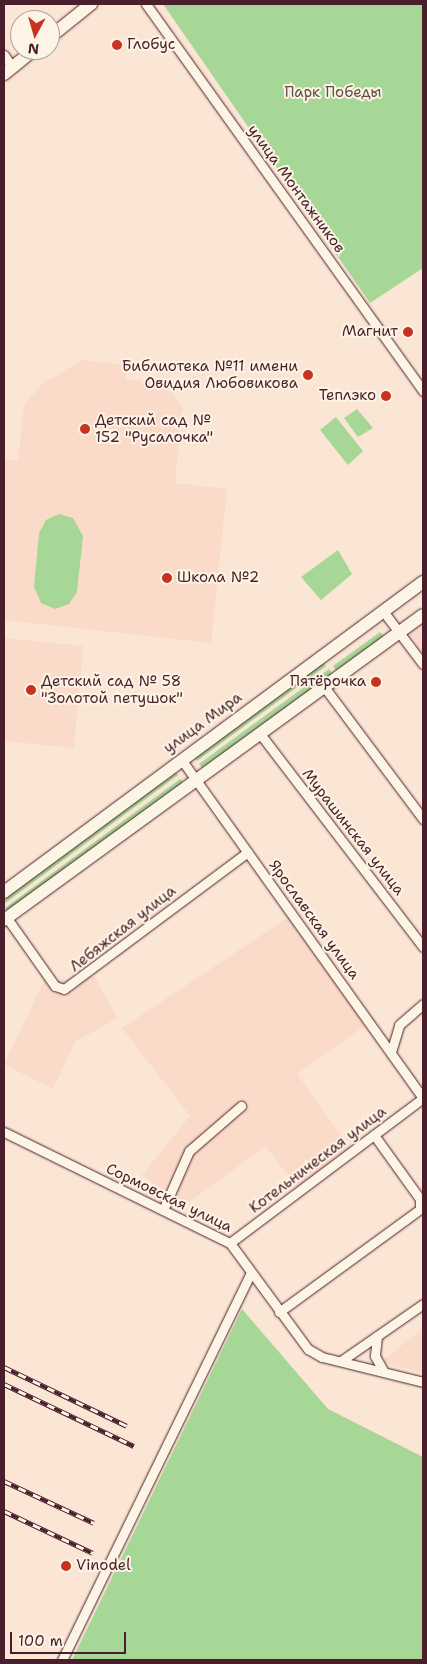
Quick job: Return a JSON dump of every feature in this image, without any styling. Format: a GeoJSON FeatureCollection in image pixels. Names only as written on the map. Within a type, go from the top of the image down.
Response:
{"type":"FeatureCollection","features":[{"type":"Feature","properties":{"kind":"street"},"geometry":{"type":"LineString","coordinates":[[60,29],[91,4]]}},
{"type":"Feature","properties":{"kind":"street","name":"улица Монтажников"},"geometry":{"type":"LineString","coordinates":[[146,4],[423,391]]}},
{"type":"Feature","properties":{"kind":"street"},"geometry":{"type":"LineString","coordinates":[[4,55],[8,70],[21,60]]}},
{"type":"Feature","properties":{"kind":"street","name":"улица Мира"},"geometry":{"type":"LineString","coordinates":[[4,892],[181,758],[423,582]]}},
{"type":"Feature","properties":{"kind":"street"},"geometry":{"type":"LineString","coordinates":[[383,611],[423,664]]}},
{"type":"Feature","properties":{"kind":"street"},"geometry":{"type":"LineString","coordinates":[[5,919],[261,735],[423,615]]}},
{"type":"Feature","properties":{"kind":"street"},"geometry":{"type":"LineString","coordinates":[[325,688],[423,819]]}},
{"type":"Feature","properties":{"kind":"street","name":"Мурашинская улица"},"geometry":{"type":"LineString","coordinates":[[261,735],[423,947]]}},
{"type":"Feature","properties":{"kind":"street","name":"Ярославская улица"},"geometry":{"type":"LineString","coordinates":[[181,758],[423,1098]]}},
{"type":"Feature","properties":{"kind":"street","name":"Лебяжская улица"},"geometry":{"type":"LineString","coordinates":[[5,919],[55,986],[64,989],[248,852]]}},
{"type":"Feature","properties":{"kind":"street"},"geometry":{"type":"LineString","coordinates":[[391,1052],[399,1025],[423,1004]]}},
{"type":"Feature","properties":{"kind":"street","name":"Котельническая улица"},"geometry":{"type":"LineString","coordinates":[[230,1243],[423,1098]]}},
{"type":"Feature","properties":{"kind":"street"},"geometry":{"type":"LineString","coordinates":[[163,1210],[189,1151],[241,1106]]}},
{"type":"Feature","properties":{"kind":"street","name":"Сормовская улица"},"geometry":{"type":"LineString","coordinates":[[4,1132],[230,1243],[250,1273],[308,1349],[341,1362],[423,1382]]}},
{"type":"Feature","properties":{"kind":"street"},"geometry":{"type":"LineString","coordinates":[[279,1312],[420,1209],[420,1200],[374,1135]]}},
{"type":"Feature","properties":{"kind":"street"},"geometry":{"type":"LineString","coordinates":[[62,1660],[250,1273]]}},
{"type":"Feature","properties":{"kind":"street"},"geometry":{"type":"LineString","coordinates":[[341,1362],[423,1304]]}},
{"type":"Feature","properties":{"kind":"street"},"geometry":{"type":"LineString","coordinates":[[377,1336],[375,1356],[384,1372]]}},
{"type":"Feature","properties":{"kind":"shaded area"},"geometry":{"type":"Polygon","coordinates":[[[82,360],[127,365],[126,379],[167,384],[182,408],[175,483],[227,489],[211,643],[4,620],[4,459],[18,461],[24,405],[41,385],[82,360]]]}},
{"type":"Feature","properties":{"kind":"shaded area"},"geometry":{"type":"Polygon","coordinates":[[[423,618],[423,657],[409,631],[423,618]]]}},
{"type":"Feature","properties":{"kind":"shaded area"},"geometry":{"type":"Polygon","coordinates":[[[4,638],[83,646],[74,748],[4,741],[4,638]]]}},
{"type":"Feature","properties":{"kind":"shaded area"},"geometry":{"type":"Polygon","coordinates":[[[289,917],[367,1024],[297,1074],[353,1152],[297,1188],[266,1146],[185,1205],[142,1175],[190,1116],[122,1028],[289,917]]]}},
{"type":"Feature","properties":{"kind":"shaded area"},"geometry":{"type":"Polygon","coordinates":[[[94,976],[118,1018],[75,1042],[53,1089],[4,1064],[44,981],[94,976]]]}},
{"type":"Feature","properties":{"kind":"shaded area"},"geometry":{"type":"Polygon","coordinates":[[[423,1328],[423,1373],[381,1362],[423,1328]]]}},
{"type":"Feature","properties":{"kind":"green space","name":"Парк Победы"},"geometry":{"type":"Polygon","coordinates":[[[163,4],[423,4],[423,268],[370,303],[163,4]]]}},
{"type":"Feature","properties":{"kind":"green space"},"geometry":{"type":"Polygon","coordinates":[[[357,409],[373,428],[358,437],[344,418],[357,409]]]}},
{"type":"Feature","properties":{"kind":"green space"},"geometry":{"type":"Polygon","coordinates":[[[336,417],[363,451],[348,465],[320,430],[336,417]]]}},
{"type":"Feature","properties":{"kind":"green space"},"geometry":{"type":"Polygon","coordinates":[[[59,514],[73,518],[83,536],[77,592],[69,604],[55,609],[41,603],[34,587],[39,533],[46,520],[59,514]]]}},
{"type":"Feature","properties":{"kind":"green space"},"geometry":{"type":"Polygon","coordinates":[[[338,550],[352,574],[321,600],[301,577],[338,550]]]}},
{"type":"Feature","properties":{"kind":"green space"},"geometry":{"type":"Polygon","coordinates":[[[380,632],[385,637],[337,672],[333,666],[380,632]]]}},
{"type":"Feature","properties":{"kind":"green space"},"geometry":{"type":"Polygon","coordinates":[[[322,661],[326,666],[197,761],[193,756],[322,661]]]}},
{"type":"Feature","properties":{"kind":"green space"},"geometry":{"type":"Polygon","coordinates":[[[329,669],[333,675],[203,769],[199,764],[329,669]]]}},
{"type":"Feature","properties":{"kind":"green space"},"geometry":{"type":"Polygon","coordinates":[[[174,770],[178,775],[4,904],[4,897],[174,770]]]}},
{"type":"Feature","properties":{"kind":"green space"},"geometry":{"type":"Polygon","coordinates":[[[180,779],[184,783],[8,912],[5,908],[180,779]]]}},
{"type":"Feature","properties":{"kind":"green space"},"geometry":{"type":"Polygon","coordinates":[[[242,1309],[328,1409],[423,1457],[423,1660],[72,1660],[242,1309]]]}},
{"type":"Feature","properties":{"kind":"railway"},"geometry":{"type":"LineString","coordinates":[[4,1367],[127,1426]]}},
{"type":"Feature","properties":{"kind":"railway"},"geometry":{"type":"LineString","coordinates":[[4,1384],[134,1446]]}},
{"type":"Feature","properties":{"kind":"railway"},"geometry":{"type":"LineString","coordinates":[[4,1481],[94,1523]]}},
{"type":"Feature","properties":{"kind":"railway"},"geometry":{"type":"LineString","coordinates":[[4,1511],[93,1553]]}},
{"type":"Feature","properties":{"kind":"place","name":"Глобус"},"geometry":{"type":"Point","coordinates":[117,45]}},
{"type":"Feature","properties":{"kind":"place","name":"Магнит"},"geometry":{"type":"Point","coordinates":[408,332]}},
{"type":"Feature","properties":{"kind":"place","name":"Библиотека №11 имени Овидия Любовикова"},"geometry":{"type":"Point","coordinates":[308,375]}},
{"type":"Feature","properties":{"kind":"place","name":"Теплэко"},"geometry":{"type":"Point","coordinates":[386,396]}},
{"type":"Feature","properties":{"kind":"place","name":"Детский сад № 152 \"Русалочка\""},"geometry":{"type":"Point","coordinates":[85,429]}},
{"type":"Feature","properties":{"kind":"place","name":"Школа №2"},"geometry":{"type":"Point","coordinates":[167,578]}},
{"type":"Feature","properties":{"kind":"place","name":"Пятёрочка"},"geometry":{"type":"Point","coordinates":[376,682]}},
{"type":"Feature","properties":{"kind":"place","name":"Детский сад № 58 \"Золотой петушок\""},"geometry":{"type":"Point","coordinates":[31,690]}},
{"type":"Feature","properties":{"kind":"place","name":"Vinodel"},"geometry":{"type":"Point","coordinates":[66,1566]}}]}
